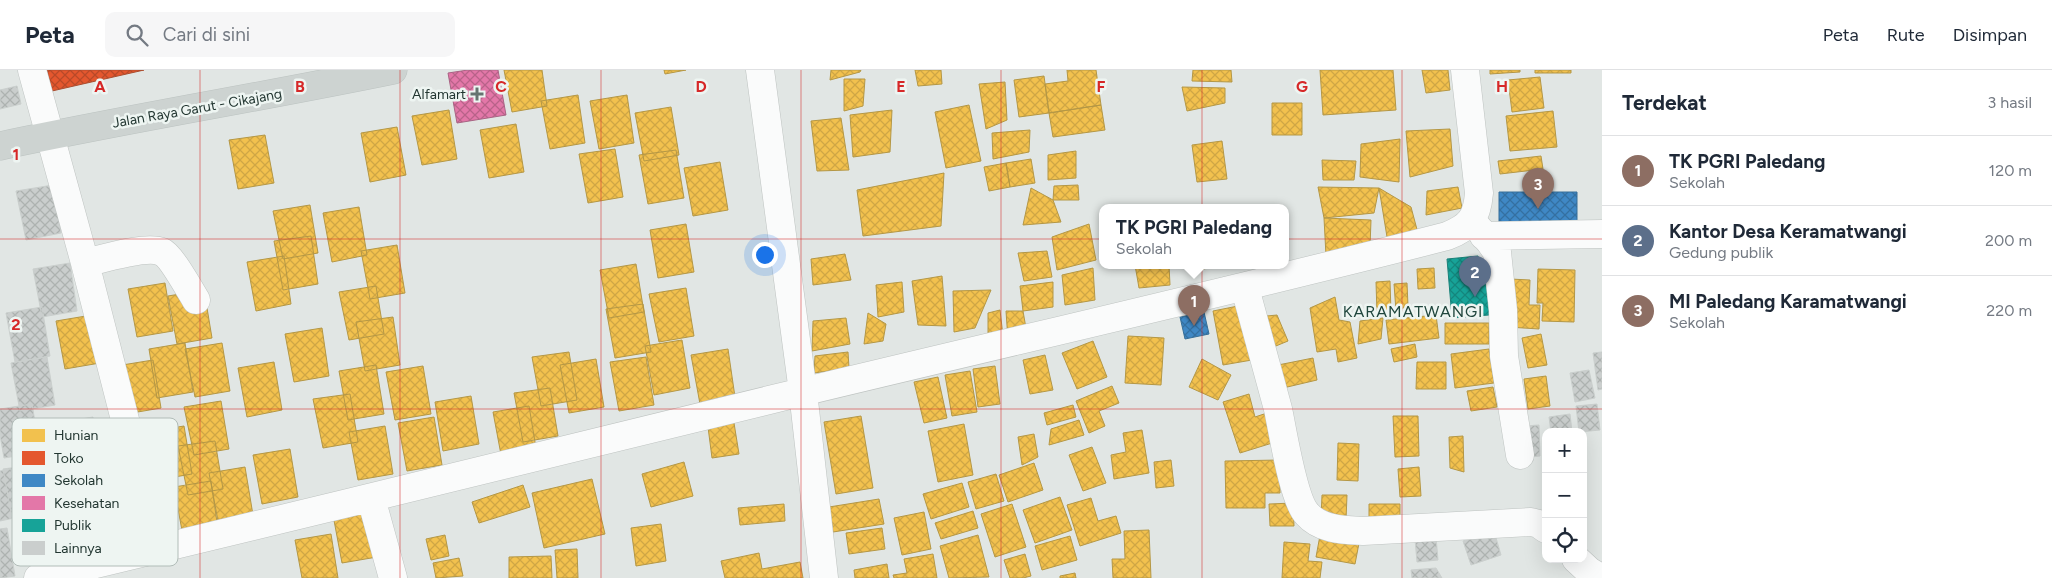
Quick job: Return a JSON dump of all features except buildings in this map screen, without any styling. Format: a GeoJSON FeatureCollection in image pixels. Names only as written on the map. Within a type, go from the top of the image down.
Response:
{"type":"FeatureCollection","features":[{"type":"Feature","properties":{"kind":"main road","name":"Jalan Raya Garut - Cikajang"},"geometry":{"type":"LineString","coordinates":[[0,146],[393,70]]}},
{"type":"Feature","properties":{"kind":"street"},"geometry":{"type":"LineString","coordinates":[[32,70],[85,263],[125,418]]}},
{"type":"Feature","properties":{"kind":"street"},"geometry":{"type":"LineString","coordinates":[[760,70],[804,392],[824,578]]}},
{"type":"Feature","properties":{"kind":"street"},"geometry":{"type":"LineString","coordinates":[[1465,70],[1479,194],[1478,228],[1495,248],[1498,259],[1503,310],[1504,356],[1520,455]]}},
{"type":"Feature","properties":{"kind":"street"},"geometry":{"type":"LineString","coordinates":[[178,544],[804,392],[1245,288],[1447,236],[1460,231],[1478,228],[1602,234]]}},
{"type":"Feature","properties":{"kind":"street"},"geometry":{"type":"LineString","coordinates":[[85,263],[144,250],[162,252],[196,300]]}},
{"type":"Feature","properties":{"kind":"street"},"geometry":{"type":"LineString","coordinates":[[1245,288],[1278,409],[1298,498],[1306,513],[1316,522],[1337,529],[1363,531],[1531,522],[1542,526]]}},
{"type":"Feature","properties":{"kind":"street"},"geometry":{"type":"LineString","coordinates":[[371,498],[393,578]]}},
{"type":"Feature","properties":{"kind":"street"},"geometry":{"type":"LineString","coordinates":[[1580,563],[1601,578]]}},
{"type":"Feature","properties":{"kind":"street"},"geometry":{"type":"LineString","coordinates":[[38,578],[88,566]]}},
{"type":"Feature","properties":{"kind":"place","name":"Alfamart"},"geometry":{"type":"Point","coordinates":[477,94]}},
{"type":"Feature","properties":{"kind":"place","name":"MI Paledang Karamatwangi"},"geometry":{"type":"Point","coordinates":[1538,209]}},
{"type":"Feature","properties":{"kind":"place","name":"Kantor Desa Keramatwangi"},"geometry":{"type":"Point","coordinates":[1475,297]}},
{"type":"Feature","properties":{"kind":"place","name":"TK PGRI Paledang"},"geometry":{"type":"Point","coordinates":[1194,326]}},
{"type":"Feature","properties":{"kind":"district","name":"KARAMATWANGI"},"geometry":{"type":"Point","coordinates":[1413,311]}}]}
